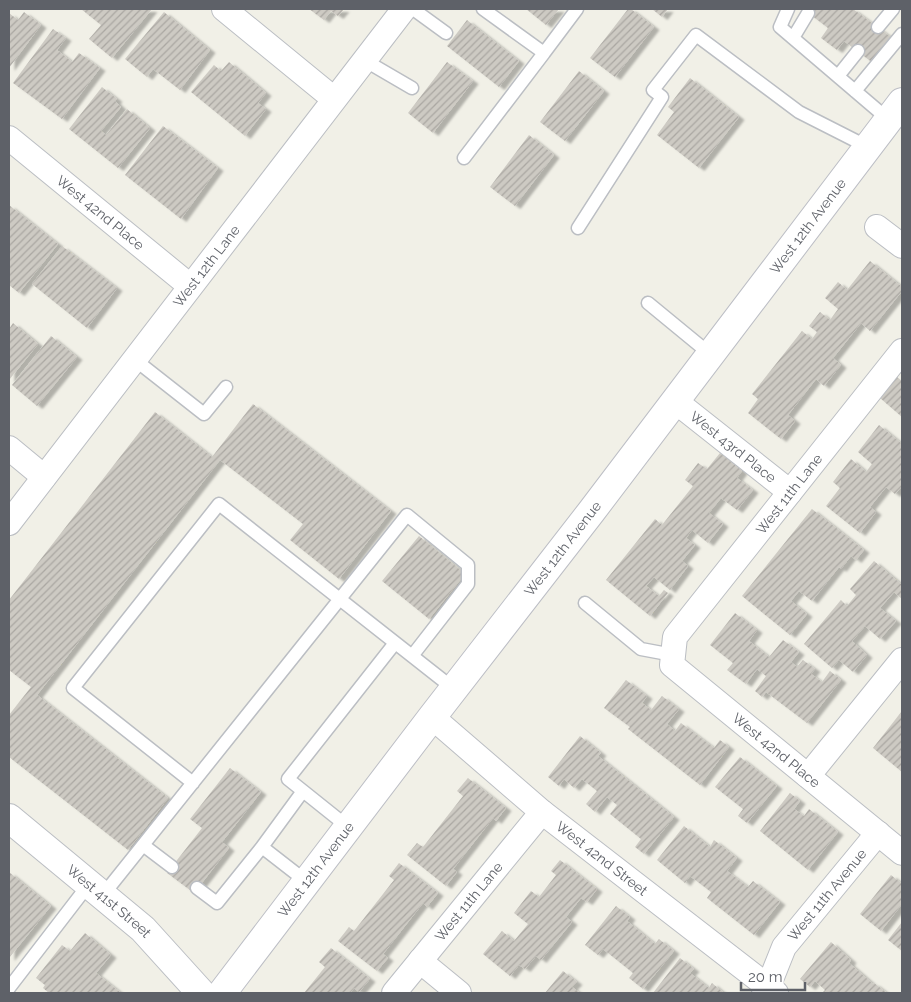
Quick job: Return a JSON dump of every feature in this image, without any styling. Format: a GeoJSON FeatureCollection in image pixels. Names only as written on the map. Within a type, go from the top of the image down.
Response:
{"type":"FeatureCollection","features":[{"type":"Feature","properties":{"kind":"main road","name":"West 12th Avenue"},"geometry":{"type":"LineString","coordinates":[[222,993],[896,111]]}},
{"type":"Feature","properties":{"kind":"main road","name":"West 41st Street"},"geometry":{"type":"LineString","coordinates":[[9,818],[144,929],[201,993]]}},
{"type":"Feature","properties":{"kind":"street"},"geometry":{"type":"LineString","coordinates":[[224,9],[334,99]]}},
{"type":"Feature","properties":{"kind":"street","name":"West 12th Lane"},"geometry":{"type":"LineString","coordinates":[[9,523],[404,9]]}},
{"type":"Feature","properties":{"kind":"street","name":"West 42nd Place"},"geometry":{"type":"LineString","coordinates":[[9,138],[190,286]]}},
{"type":"Feature","properties":{"kind":"street"},"geometry":{"type":"LineString","coordinates":[[877,226],[902,246]]}},
{"type":"Feature","properties":{"kind":"street","name":"West 11th Lane"},"geometry":{"type":"LineString","coordinates":[[674,646],[790,492],[902,351]]}},
{"type":"Feature","properties":{"kind":"street","name":"West 43rd Place"},"geometry":{"type":"LineString","coordinates":[[675,401],[790,492]]}},
{"type":"Feature","properties":{"kind":"street"},"geometry":{"type":"LineString","coordinates":[[9,448],[44,477]]}},
{"type":"Feature","properties":{"kind":"street","name":"West 42nd Place"},"geometry":{"type":"LineString","coordinates":[[674,646],[672,665],[902,853]]}},
{"type":"Feature","properties":{"kind":"street"},"geometry":{"type":"LineString","coordinates":[[808,776],[902,660]]}},
{"type":"Feature","properties":{"kind":"street","name":"West 42nd Street"},"geometry":{"type":"LineString","coordinates":[[432,717],[542,812],[769,991]]}},
{"type":"Feature","properties":{"kind":"street","name":"West 11th Lane"},"geometry":{"type":"LineString","coordinates":[[394,993],[542,812]]}},
{"type":"Feature","properties":{"kind":"street","name":"West 11th Avenue"},"geometry":{"type":"LineString","coordinates":[[769,991],[784,947],[878,833]]}},
{"type":"Feature","properties":{"kind":"street"},"geometry":{"type":"LineString","coordinates":[[420,961],[459,993]]}},
{"type":"Feature","properties":{"kind":"lane"},"geometry":{"type":"LineString","coordinates":[[413,9],[446,33]]}},
{"type":"Feature","properties":{"kind":"lane"},"geometry":{"type":"LineString","coordinates":[[483,9],[544,53]]}},
{"type":"Feature","properties":{"kind":"lane"},"geometry":{"type":"LineString","coordinates":[[464,158],[577,9]]}},
{"type":"Feature","properties":{"kind":"lane"},"geometry":{"type":"LineString","coordinates":[[788,9],[780,27],[855,91],[896,111]]}},
{"type":"Feature","properties":{"kind":"lane"},"geometry":{"type":"LineString","coordinates":[[878,27],[894,9],[902,14]]}},
{"type":"Feature","properties":{"kind":"lane"},"geometry":{"type":"LineString","coordinates":[[793,38],[808,13]]}},
{"type":"Feature","properties":{"kind":"lane"},"geometry":{"type":"LineString","coordinates":[[578,228],[662,97],[653,90],[696,34],[799,112],[868,147]]}},
{"type":"Feature","properties":{"kind":"lane"},"geometry":{"type":"LineString","coordinates":[[855,91],[902,34]]}},
{"type":"Feature","properties":{"kind":"lane"},"geometry":{"type":"LineString","coordinates":[[838,76],[858,51]]}},
{"type":"Feature","properties":{"kind":"lane"},"geometry":{"type":"LineString","coordinates":[[364,60],[412,88]]}},
{"type":"Feature","properties":{"kind":"lane"},"geometry":{"type":"LineString","coordinates":[[648,303],[710,354]]}},
{"type":"Feature","properties":{"kind":"lane"},"geometry":{"type":"LineString","coordinates":[[134,358],[204,414],[226,387]]}},
{"type":"Feature","properties":{"kind":"lane"},"geometry":{"type":"LineString","coordinates":[[193,782],[73,688],[219,504],[454,689]]}},
{"type":"Feature","properties":{"kind":"lane"},"geometry":{"type":"LineString","coordinates":[[9,988],[96,890],[143,845],[407,515],[468,564],[468,584],[412,656]]}},
{"type":"Feature","properties":{"kind":"lane"},"geometry":{"type":"LineString","coordinates":[[585,603],[640,650],[674,646]]}},
{"type":"Feature","properties":{"kind":"lane"},"geometry":{"type":"LineString","coordinates":[[348,827],[288,779],[395,643]]}},
{"type":"Feature","properties":{"kind":"lane"},"geometry":{"type":"LineString","coordinates":[[197,888],[217,903],[262,847],[303,791]]}},
{"type":"Feature","properties":{"kind":"lane"},"geometry":{"type":"LineString","coordinates":[[143,845],[172,867]]}},
{"type":"Feature","properties":{"kind":"lane"},"geometry":{"type":"LineString","coordinates":[[262,847],[307,882]]}},
{"type":"Feature","properties":{"kind":"building"},"geometry":{"type":"Polygon","coordinates":[[[81,9],[152,9],[112,58],[89,39],[101,25],[81,9]]]}},
{"type":"Feature","properties":{"kind":"building"},"geometry":{"type":"Polygon","coordinates":[[[309,9],[344,9],[338,16],[331,11],[324,20],[309,9]]]}},
{"type":"Feature","properties":{"kind":"building"},"geometry":{"type":"Polygon","coordinates":[[[526,9],[559,9],[546,25],[526,9]]]}},
{"type":"Feature","properties":{"kind":"building"},"geometry":{"type":"Polygon","coordinates":[[[628,9],[631,9],[654,27],[615,77],[590,58],[628,9]]]}},
{"type":"Feature","properties":{"kind":"building"},"geometry":{"type":"Polygon","coordinates":[[[652,9],[668,9],[662,17],[652,9]]]}},
{"type":"Feature","properties":{"kind":"building"},"geometry":{"type":"Polygon","coordinates":[[[803,9],[853,9],[892,38],[873,63],[844,41],[837,50],[821,38],[828,28],[803,9]]]}},
{"type":"Feature","properties":{"kind":"building"},"geometry":{"type":"Polygon","coordinates":[[[24,12],[41,25],[9,68],[9,13],[18,20],[24,12]]]}},
{"type":"Feature","properties":{"kind":"building"},"geometry":{"type":"Polygon","coordinates":[[[164,12],[210,50],[180,90],[153,69],[147,77],[125,59],[164,12]]]}},
{"type":"Feature","properties":{"kind":"building"},"geometry":{"type":"Polygon","coordinates":[[[467,20],[519,61],[499,87],[447,46],[467,20]]]}},
{"type":"Feature","properties":{"kind":"building"},"geometry":{"type":"Polygon","coordinates":[[[53,29],[66,38],[57,50],[72,62],[79,53],[100,68],[62,119],[13,83],[53,29]]]}},
{"type":"Feature","properties":{"kind":"building"},"geometry":{"type":"Polygon","coordinates":[[[229,62],[266,93],[258,103],[266,109],[245,136],[191,92],[214,65],[221,71],[229,62]]]}},
{"type":"Feature","properties":{"kind":"building"},"geometry":{"type":"Polygon","coordinates":[[[447,62],[473,81],[433,133],[408,113],[447,62]]]}},
{"type":"Feature","properties":{"kind":"building"},"geometry":{"type":"Polygon","coordinates":[[[579,71],[604,91],[565,141],[540,122],[579,71]]]}},
{"type":"Feature","properties":{"kind":"building"},"geometry":{"type":"Polygon","coordinates":[[[690,78],[739,117],[699,168],[657,135],[674,112],[668,107],[690,78]]]}},
{"type":"Feature","properties":{"kind":"building"},"geometry":{"type":"Polygon","coordinates":[[[102,87],[117,99],[115,101],[121,107],[101,131],[106,135],[127,109],[150,128],[118,168],[69,129],[102,87]]]}},
{"type":"Feature","properties":{"kind":"building"},"geometry":{"type":"Polygon","coordinates":[[[163,126],[218,168],[181,219],[125,175],[163,126]]]}},
{"type":"Feature","properties":{"kind":"building"},"geometry":{"type":"Polygon","coordinates":[[[529,135],[554,155],[515,206],[490,187],[529,135]]]}},
{"type":"Feature","properties":{"kind":"building"},"geometry":{"type":"Polygon","coordinates":[[[9,205],[58,244],[19,293],[9,285],[9,205]]]}},
{"type":"Feature","properties":{"kind":"building"},"geometry":{"type":"Polygon","coordinates":[[[62,246],[117,288],[87,328],[32,284],[62,246]]]}},
{"type":"Feature","properties":{"kind":"building"},"geometry":{"type":"Polygon","coordinates":[[[870,261],[902,287],[902,291],[870,331],[861,323],[833,358],[841,365],[824,386],[816,379],[788,415],[795,421],[781,439],[748,413],[758,399],[752,394],[802,331],[812,339],[817,332],[809,326],[820,312],[830,320],[838,309],[825,298],[838,282],[847,290],[870,261]]]}},
{"type":"Feature","properties":{"kind":"building"},"geometry":{"type":"Polygon","coordinates":[[[13,323],[38,344],[9,380],[9,329],[13,323]]]}},
{"type":"Feature","properties":{"kind":"building"},"geometry":{"type":"Polygon","coordinates":[[[51,336],[77,357],[37,406],[12,385],[51,336]]]}},
{"type":"Feature","properties":{"kind":"building"},"geometry":{"type":"Polygon","coordinates":[[[897,377],[902,381],[902,417],[880,398],[897,377]]]}},
{"type":"Feature","properties":{"kind":"building"},"geometry":{"type":"Polygon","coordinates":[[[253,404],[391,511],[339,579],[290,540],[303,524],[220,460],[37,695],[168,798],[128,850],[9,757],[9,715],[31,687],[9,670],[9,600],[155,412],[212,457],[253,404]]]}},
{"type":"Feature","properties":{"kind":"building"},"geometry":{"type":"Polygon","coordinates":[[[879,425],[902,444],[902,486],[895,494],[886,487],[870,507],[876,512],[860,533],[826,506],[840,488],[833,482],[851,459],[866,472],[872,464],[858,452],[879,425]]]}},
{"type":"Feature","properties":{"kind":"building"},"geometry":{"type":"Polygon","coordinates":[[[720,453],[742,471],[737,478],[753,490],[737,510],[721,498],[709,513],[723,524],[708,543],[692,530],[686,538],[695,545],[682,561],[688,566],[670,590],[654,577],[646,586],[659,596],[664,590],[668,593],[650,616],[606,580],[655,519],[662,525],[693,486],[685,480],[698,463],[707,469],[720,453]]]}},
{"type":"Feature","properties":{"kind":"building"},"geometry":{"type":"Polygon","coordinates":[[[812,509],[864,550],[856,560],[851,556],[841,569],[839,567],[812,601],[799,591],[791,601],[807,614],[790,635],[742,596],[812,509]]]}},
{"type":"Feature","properties":{"kind":"building"},"geometry":{"type":"Polygon","coordinates":[[[419,536],[465,574],[429,619],[382,581],[419,536]]]}},
{"type":"Feature","properties":{"kind":"building"},"geometry":{"type":"Polygon","coordinates":[[[874,561],[902,585],[902,599],[894,592],[880,608],[896,621],[880,639],[865,626],[852,641],[867,655],[853,672],[839,660],[832,668],[804,644],[841,600],[847,606],[856,595],[850,589],[874,561]]]}},
{"type":"Feature","properties":{"kind":"building"},"geometry":{"type":"Polygon","coordinates":[[[735,613],[757,630],[749,641],[769,657],[783,640],[799,652],[791,662],[797,667],[803,660],[815,669],[811,674],[822,682],[830,671],[841,680],[807,723],[766,692],[762,697],[755,691],[766,676],[757,669],[746,684],[727,670],[733,663],[710,645],[735,613]]]}},
{"type":"Feature","properties":{"kind":"building"},"geometry":{"type":"Polygon","coordinates":[[[626,680],[647,696],[642,703],[651,710],[662,696],[679,709],[667,724],[675,731],[681,723],[714,748],[720,740],[729,747],[700,785],[604,708],[626,680]]]}},
{"type":"Feature","properties":{"kind":"building"},"geometry":{"type":"Polygon","coordinates":[[[902,711],[902,772],[873,748],[902,711]]]}},
{"type":"Feature","properties":{"kind":"building"},"geometry":{"type":"Polygon","coordinates":[[[580,736],[601,753],[598,756],[674,817],[644,854],[635,847],[641,839],[610,814],[617,805],[607,797],[595,812],[586,804],[597,791],[582,779],[574,788],[564,779],[559,786],[548,777],[580,736]]]}},
{"type":"Feature","properties":{"kind":"building"},"geometry":{"type":"Polygon","coordinates":[[[740,757],[777,786],[747,823],[738,816],[743,809],[715,787],[740,757]]]}},
{"type":"Feature","properties":{"kind":"building"},"geometry":{"type":"Polygon","coordinates":[[[230,768],[261,792],[222,842],[229,848],[194,893],[167,873],[202,828],[190,819],[230,768]]]}},
{"type":"Feature","properties":{"kind":"building"},"geometry":{"type":"Polygon","coordinates":[[[468,778],[506,808],[496,821],[493,818],[453,869],[457,872],[446,886],[407,855],[417,843],[423,847],[463,796],[457,791],[468,778]]]}},
{"type":"Feature","properties":{"kind":"building"},"geometry":{"type":"Polygon","coordinates":[[[790,793],[800,801],[794,809],[804,816],[809,809],[838,832],[808,870],[760,831],[790,793]]]}},
{"type":"Feature","properties":{"kind":"building"},"geometry":{"type":"Polygon","coordinates":[[[684,826],[710,847],[714,840],[737,858],[727,871],[748,887],[753,881],[780,902],[754,935],[707,898],[711,892],[690,876],[685,883],[657,860],[684,826]]]}},
{"type":"Feature","properties":{"kind":"building"},"geometry":{"type":"Polygon","coordinates":[[[560,860],[597,889],[587,902],[581,898],[566,917],[572,922],[541,960],[536,956],[525,969],[519,965],[510,976],[483,954],[502,931],[514,941],[528,924],[514,913],[531,891],[539,897],[556,875],[551,871],[560,860]]]}},
{"type":"Feature","properties":{"kind":"building"},"geometry":{"type":"Polygon","coordinates":[[[399,863],[438,893],[427,907],[423,903],[383,954],[388,958],[377,971],[338,941],[349,927],[354,931],[394,880],[389,876],[399,863]]]}},
{"type":"Feature","properties":{"kind":"building"},"geometry":{"type":"Polygon","coordinates":[[[9,872],[51,906],[9,958],[9,872]]]}},
{"type":"Feature","properties":{"kind":"building"},"geometry":{"type":"Polygon","coordinates":[[[891,875],[902,884],[902,904],[881,931],[860,914],[891,875]]]}},
{"type":"Feature","properties":{"kind":"building"},"geometry":{"type":"Polygon","coordinates":[[[616,906],[630,917],[627,921],[655,944],[659,939],[674,951],[643,989],[629,978],[633,973],[603,949],[598,955],[585,945],[616,906]]]}},
{"type":"Feature","properties":{"kind":"building"},"geometry":{"type":"Polygon","coordinates":[[[902,922],[902,951],[888,940],[902,922]]]}},
{"type":"Feature","properties":{"kind":"building"},"geometry":{"type":"Polygon","coordinates":[[[85,933],[111,955],[96,973],[121,993],[49,993],[43,988],[45,985],[36,978],[62,945],[70,951],[85,933]]]}},
{"type":"Feature","properties":{"kind":"building"},"geometry":{"type":"Polygon","coordinates":[[[831,942],[851,960],[849,963],[873,984],[887,993],[822,993],[825,990],[815,981],[810,987],[800,979],[831,942]]]}},
{"type":"Feature","properties":{"kind":"building"},"geometry":{"type":"Polygon","coordinates":[[[331,948],[370,979],[359,992],[354,988],[350,993],[304,993],[325,967],[319,962],[331,948]]]}},
{"type":"Feature","properties":{"kind":"building"},"geometry":{"type":"Polygon","coordinates":[[[680,958],[694,969],[690,973],[709,988],[712,983],[724,993],[653,993],[680,958]]]}},
{"type":"Feature","properties":{"kind":"building"},"geometry":{"type":"Polygon","coordinates":[[[563,971],[577,982],[572,987],[580,993],[545,993],[563,971]]]}}]}
